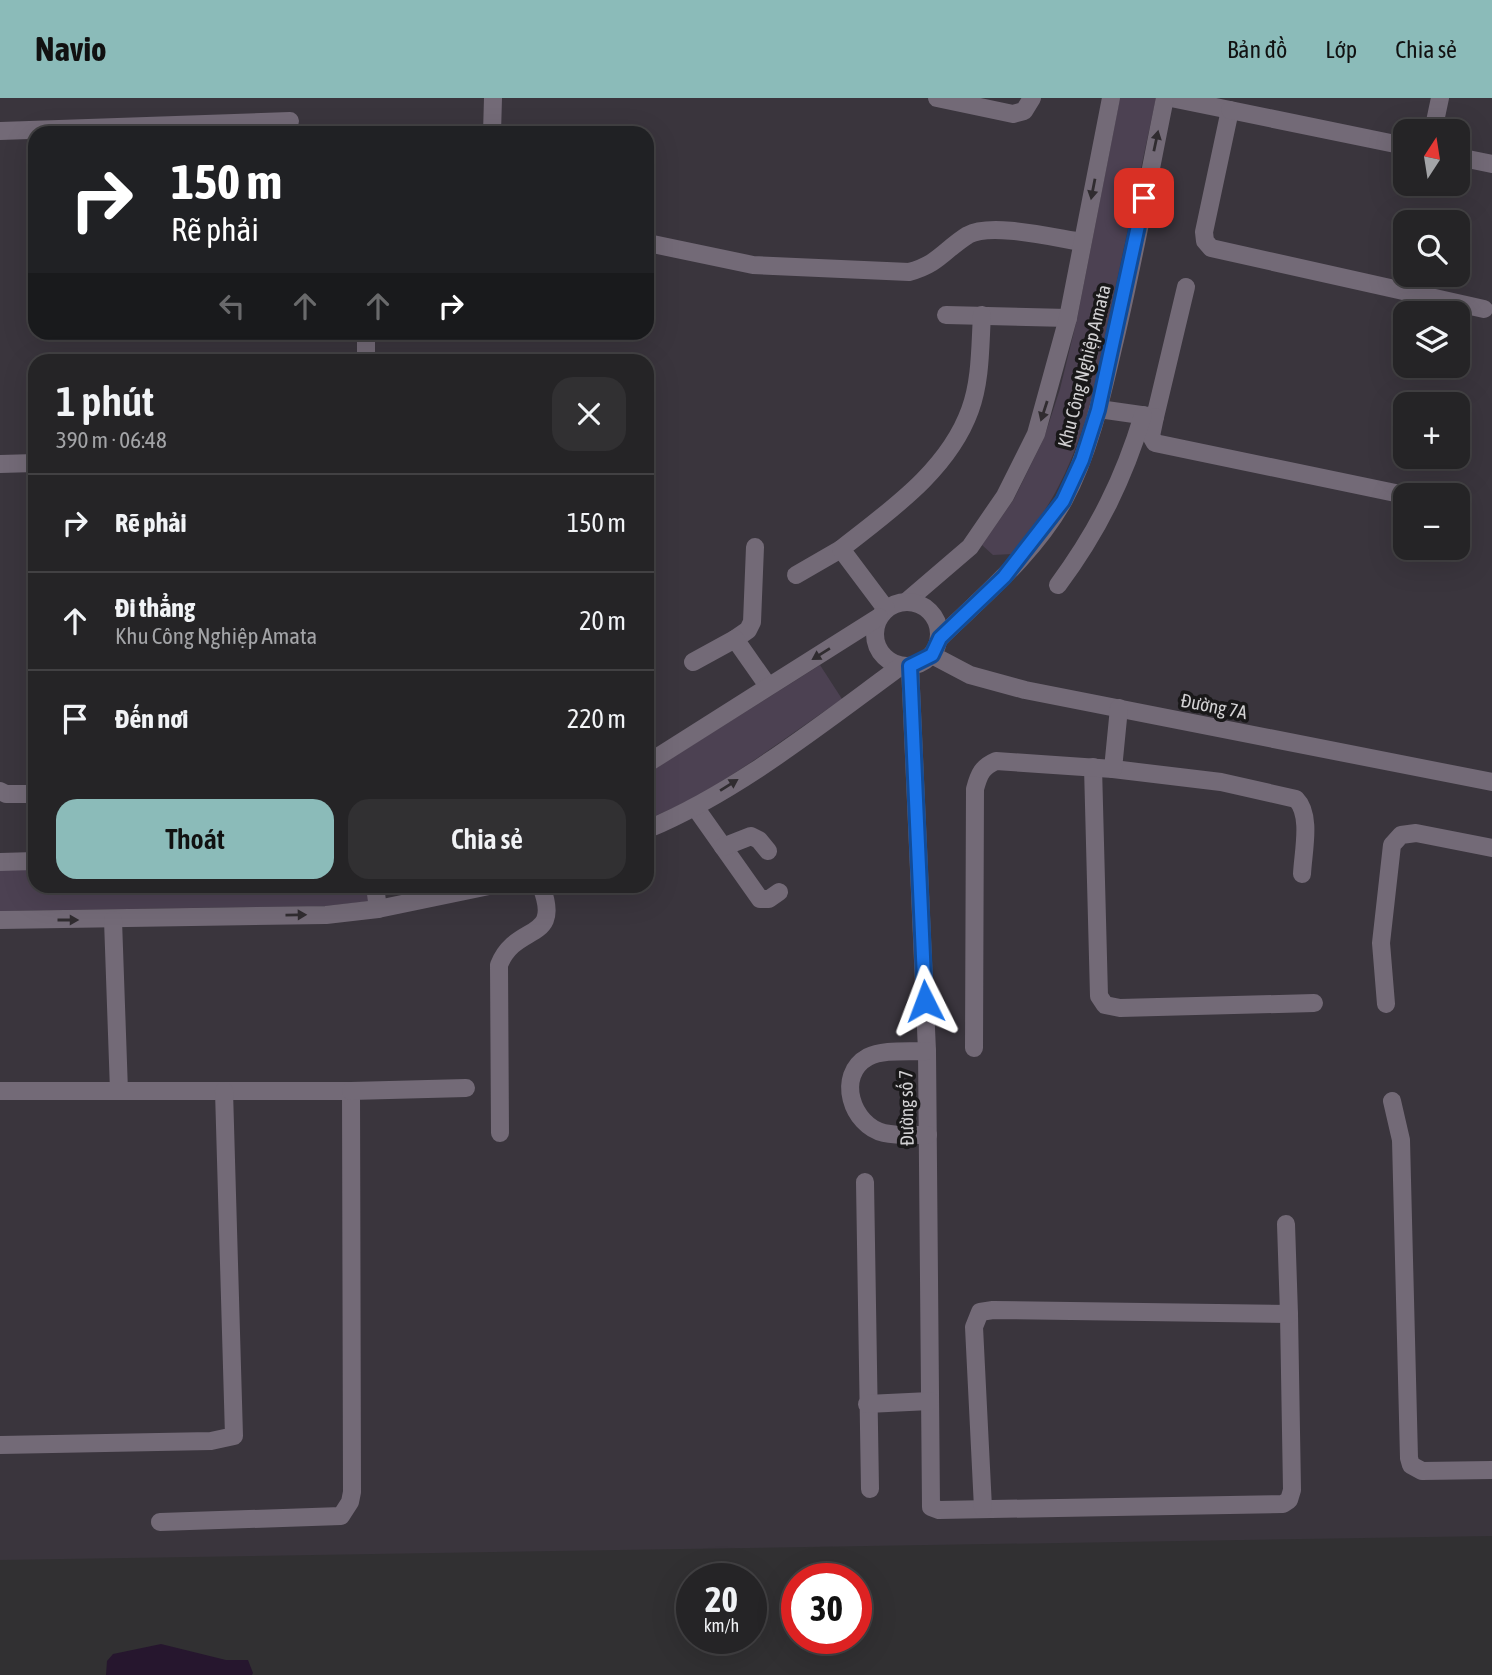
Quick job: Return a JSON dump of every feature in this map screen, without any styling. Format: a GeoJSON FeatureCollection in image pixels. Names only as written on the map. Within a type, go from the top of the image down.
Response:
{"type":"FeatureCollection","features":[{"type":"Feature","properties":{"kind":"street"},"geometry":{"type":"LineString","coordinates":[[492,126],[493,98]]}},
{"type":"Feature","properties":{"kind":"street"},"geometry":{"type":"LineString","coordinates":[[937,98],[1013,114],[1024,111],[1032,98]]}},
{"type":"Feature","properties":{"kind":"street","name":"Khu Công Nghiệp Amata"},"geometry":{"type":"LineString","coordinates":[[907,601],[970,547],[1005,496],[1036,434],[1068,318],[1111,98]]}},
{"type":"Feature","properties":{"kind":"street","name":"Khu Công Nghiệp Amata"},"geometry":{"type":"LineString","coordinates":[[940,638],[1004,577],[1063,501],[1082,460],[1098,410],[1165,98]]}},
{"type":"Feature","properties":{"kind":"street"},"geometry":{"type":"LineString","coordinates":[[1171,98],[1393,144]]}},
{"type":"Feature","properties":{"kind":"street"},"geometry":{"type":"LineString","coordinates":[[1436,119],[1440,98]]}},
{"type":"Feature","properties":{"kind":"street"},"geometry":{"type":"LineString","coordinates":[[1230,110],[1204,232],[1205,241],[1210,248],[1484,309]]}},
{"type":"Feature","properties":{"kind":"street"},"geometry":{"type":"LineString","coordinates":[[145,126],[290,121]]}},
{"type":"Feature","properties":{"kind":"street"},"geometry":{"type":"LineString","coordinates":[[0,131],[28,130]]}},
{"type":"Feature","properties":{"kind":"street"},"geometry":{"type":"LineString","coordinates":[[1470,159],[1492,164]]}},
{"type":"Feature","properties":{"kind":"street"},"geometry":{"type":"LineString","coordinates":[[654,244],[753,265],[909,272],[929,267],[969,234],[986,229],[1082,242]]}},
{"type":"Feature","properties":{"kind":"street"},"geometry":{"type":"LineString","coordinates":[[1058,585],[1101,522],[1128,465],[1149,416],[1186,287]]}},
{"type":"Feature","properties":{"kind":"street"},"geometry":{"type":"LineString","coordinates":[[946,315],[1068,318]]}},
{"type":"Feature","properties":{"kind":"street"},"geometry":{"type":"LineString","coordinates":[[796,575],[841,550],[889,512],[940,461],[970,411],[976,387],[982,315]]}},
{"type":"Feature","properties":{"kind":"street"},"geometry":{"type":"LineString","coordinates":[[1098,410],[1149,416]]}},
{"type":"Feature","properties":{"kind":"street"},"geometry":{"type":"LineString","coordinates":[[1149,416],[1151,436],[1155,443],[1393,493]]}},
{"type":"Feature","properties":{"kind":"street"},"geometry":{"type":"LineString","coordinates":[[0,464],[28,463]]}},
{"type":"Feature","properties":{"kind":"street"},"geometry":{"type":"LineString","coordinates":[[693,662],[748,630],[752,622],[755,547]]}},
{"type":"Feature","properties":{"kind":"street"},"geometry":{"type":"LineString","coordinates":[[841,550],[883,613]]}},
{"type":"Feature","properties":{"kind":"street"},"geometry":{"type":"LineString","coordinates":[[654,759],[883,613],[907,601],[918,603],[934,615],[940,638],[932,655],[905,666],[695,807],[654,826]]}},
{"type":"Feature","properties":{"kind":"street"},"geometry":{"type":"LineString","coordinates":[[883,613],[874,630],[877,646],[890,662],[905,666]]}},
{"type":"Feature","properties":{"kind":"street"},"geometry":{"type":"LineString","coordinates":[[734,639],[768,686]]}},
{"type":"Feature","properties":{"kind":"street","name":"Đường 7A"},"geometry":{"type":"LineString","coordinates":[[932,655],[970,675],[1025,690],[1492,782]]}},
{"type":"Feature","properties":{"kind":"street","name":"Đường số 7"},"geometry":{"type":"LineString","coordinates":[[905,666],[927,1051],[930,1507],[939,1510],[982,1508]]}},
{"type":"Feature","properties":{"kind":"street"},"geometry":{"type":"LineString","coordinates":[[1113,769],[1119,708]]}},
{"type":"Feature","properties":{"kind":"street"},"geometry":{"type":"LineString","coordinates":[[974,1048],[975,789],[978,775],[986,766],[996,761],[1113,769],[1221,782],[1296,799],[1302,805],[1304,817],[1302,874]]}},
{"type":"Feature","properties":{"kind":"street"},"geometry":{"type":"LineString","coordinates":[[1093,767],[1099,996],[1105,1005],[1120,1008],[1314,1003]]}},
{"type":"Feature","properties":{"kind":"street"},"geometry":{"type":"LineString","coordinates":[[0,791],[6,794],[28,794]]}},
{"type":"Feature","properties":{"kind":"street"},"geometry":{"type":"LineString","coordinates":[[695,807],[760,899],[769,900],[779,892]]}},
{"type":"Feature","properties":{"kind":"street"},"geometry":{"type":"LineString","coordinates":[[1386,1004],[1381,943],[1392,845],[1401,835],[1416,833],[1492,848]]}},
{"type":"Feature","properties":{"kind":"street"},"geometry":{"type":"LineString","coordinates":[[723,847],[751,836],[759,840],[768,851]]}},
{"type":"Feature","properties":{"kind":"street"},"geometry":{"type":"LineString","coordinates":[[0,862],[28,861]]}},
{"type":"Feature","properties":{"kind":"street"},"geometry":{"type":"LineString","coordinates":[[376,893],[378,909]]}},
{"type":"Feature","properties":{"kind":"street"},"geometry":{"type":"LineString","coordinates":[[0,920],[326,915],[378,909],[455,893]]}},
{"type":"Feature","properties":{"kind":"street"},"geometry":{"type":"LineString","coordinates":[[500,1133],[499,965],[513,943],[541,926],[548,916],[544,893]]}},
{"type":"Feature","properties":{"kind":"street"},"geometry":{"type":"LineString","coordinates":[[113,920],[119,1091]]}},
{"type":"Feature","properties":{"kind":"street"},"geometry":{"type":"LineString","coordinates":[[927,1051],[868,1056],[858,1065],[851,1083],[856,1114],[868,1126],[883,1133],[928,1135]]}},
{"type":"Feature","properties":{"kind":"street"},"geometry":{"type":"LineString","coordinates":[[0,1091],[351,1091],[466,1088]]}},
{"type":"Feature","properties":{"kind":"street"},"geometry":{"type":"LineString","coordinates":[[0,1445],[211,1441],[234,1436],[224,1091]]}},
{"type":"Feature","properties":{"kind":"street"},"geometry":{"type":"LineString","coordinates":[[160,1522],[341,1516],[350,1502],[354,1425],[351,1091]]}},
{"type":"Feature","properties":{"kind":"street"},"geometry":{"type":"LineString","coordinates":[[1392,1101],[1401,1140],[1409,1458],[1411,1465],[1422,1471],[1492,1470]]}},
{"type":"Feature","properties":{"kind":"street"},"geometry":{"type":"LineString","coordinates":[[865,1182],[870,1489]]}},
{"type":"Feature","properties":{"kind":"street"},"geometry":{"type":"LineString","coordinates":[[1286,1224],[1289,1314],[1292,1490],[1289,1500],[1283,1504],[982,1508],[974,1327],[980,1312],[1289,1314]]}},
{"type":"Feature","properties":{"kind":"street"},"geometry":{"type":"LineString","coordinates":[[867,1404],[930,1401]]}},
{"type":"Feature","properties":{"kind":"shaded area"},"geometry":{"type":"Polygon","coordinates":[[[0,98],[1492,98],[1492,1536],[0,1560],[0,98]]]}},
{"type":"Feature","properties":{"kind":"shaded area"},"geometry":{"type":"Polygon","coordinates":[[[1120,98],[1156,98],[1090,407],[1068,467],[1039,519],[1012,554],[993,555],[982,545],[1014,499],[1044,438],[1060,389],[1077,319],[1120,98]]]}},
{"type":"Feature","properties":{"kind":"shaded area"},"geometry":{"type":"Polygon","coordinates":[[[820,665],[842,699],[724,780],[654,816],[654,769],[820,665]]]}},
{"type":"Feature","properties":{"kind":"shaded area"},"geometry":{"type":"Polygon","coordinates":[[[28,869],[28,893],[371,893],[372,901],[325,906],[0,911],[0,870],[28,869]]]}},
{"type":"Feature","properties":{"kind":"shaded area"},"geometry":{"type":"Polygon","coordinates":[[[161,1644],[226,1660],[248,1660],[253,1673],[106,1675],[107,1661],[113,1654],[161,1644]]]}},
{"type":"Feature","properties":{"kind":"route"},"geometry":{"type":"LineString","coordinates":[[925,1001],[910,666],[918,665],[932,655],[940,638],[1004,577],[1063,501],[1082,460],[1098,410],[1144,198]]}}]}
